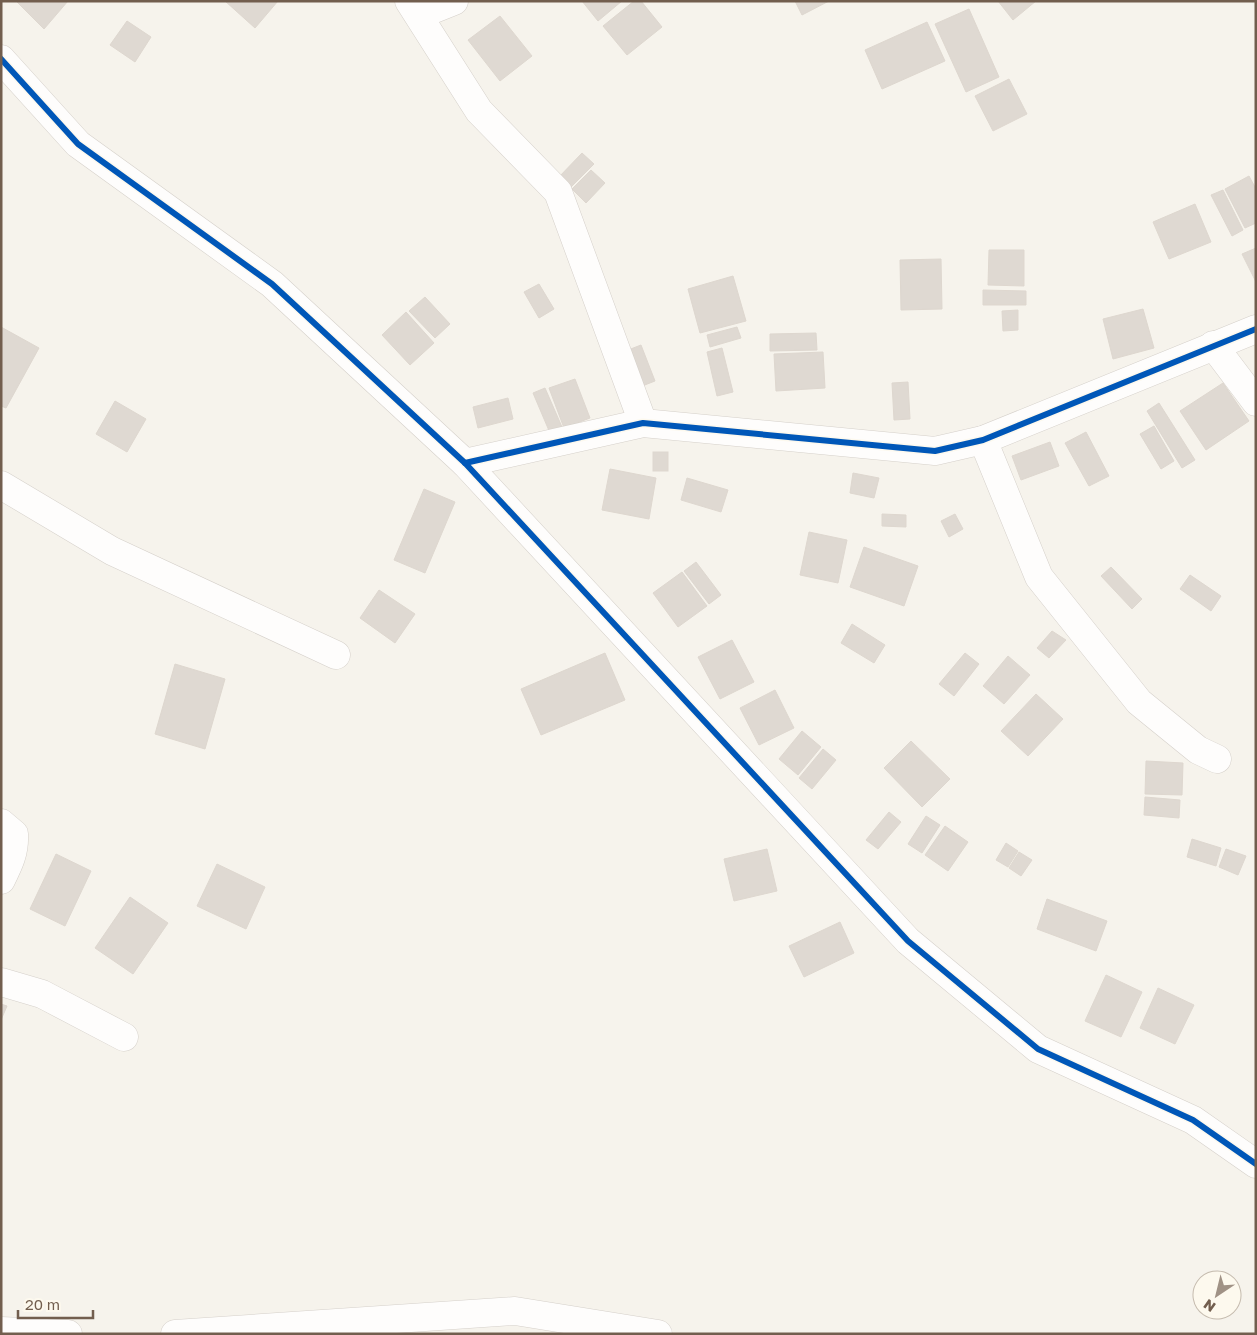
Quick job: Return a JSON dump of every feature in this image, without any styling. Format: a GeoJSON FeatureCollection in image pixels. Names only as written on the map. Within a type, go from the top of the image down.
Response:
{"type":"FeatureCollection","features":[{"type":"Feature","properties":{"kind":"street"},"geometry":{"type":"LineString","coordinates":[[454,1],[414,8],[479,111],[558,192],[643,423]]}},
{"type":"Feature","properties":{"kind":"street"},"geometry":{"type":"LineString","coordinates":[[1,59],[78,144],[272,284],[465,463],[908,941],[1038,1049],[1193,1120],[1256,1164]]}},
{"type":"Feature","properties":{"kind":"street"},"geometry":{"type":"LineString","coordinates":[[465,463],[643,423],[935,451],[983,440],[1256,329]]}},
{"type":"Feature","properties":{"kind":"street"},"geometry":{"type":"LineString","coordinates":[[1213,345],[1256,402]]}},
{"type":"Feature","properties":{"kind":"street"},"geometry":{"type":"LineString","coordinates":[[983,440],[1039,577],[1139,702],[1198,750],[1217,759]]}},
{"type":"Feature","properties":{"kind":"street"},"geometry":{"type":"LineString","coordinates":[[1,485],[112,551],[336,655]]}},
{"type":"Feature","properties":{"kind":"street"},"geometry":{"type":"LineString","coordinates":[[1,823],[14,834],[12,858],[1,880]]}},
{"type":"Feature","properties":{"kind":"street"},"geometry":{"type":"LineString","coordinates":[[1,982],[42,994],[124,1037]]}},
{"type":"Feature","properties":{"kind":"street"},"geometry":{"type":"LineString","coordinates":[[175,1334],[515,1311],[658,1334]]}},
{"type":"Feature","properties":{"kind":"street"},"geometry":{"type":"LineString","coordinates":[[1,1331],[68,1334]]}},
{"type":"Feature","properties":{"kind":"building"},"geometry":{"type":"Polygon","coordinates":[[[16,1],[68,1],[44,29],[16,1]]]}},
{"type":"Feature","properties":{"kind":"building"},"geometry":{"type":"Polygon","coordinates":[[[225,1],[278,1],[255,28],[225,1]]]}},
{"type":"Feature","properties":{"kind":"building"},"geometry":{"type":"Polygon","coordinates":[[[582,1],[622,1],[598,21],[582,1]]]}},
{"type":"Feature","properties":{"kind":"building"},"geometry":{"type":"Polygon","coordinates":[[[634,1],[641,1],[662,27],[627,55],[603,26],[634,1]]]}},
{"type":"Feature","properties":{"kind":"building"},"geometry":{"type":"Polygon","coordinates":[[[795,1],[829,1],[802,15],[795,1]]]}},
{"type":"Feature","properties":{"kind":"building"},"geometry":{"type":"Polygon","coordinates":[[[998,1],[1036,1],[1013,20],[998,1]]]}},
{"type":"Feature","properties":{"kind":"building"},"geometry":{"type":"Polygon","coordinates":[[[969,9],[999,77],[966,92],[935,24],[969,9]]]}},
{"type":"Feature","properties":{"kind":"building"},"geometry":{"type":"Polygon","coordinates":[[[500,16],[532,56],[500,81],[468,40],[500,16]]]}},
{"type":"Feature","properties":{"kind":"building"},"geometry":{"type":"Polygon","coordinates":[[[127,21],[151,37],[135,62],[110,45],[127,21]]]}},
{"type":"Feature","properties":{"kind":"building"},"geometry":{"type":"Polygon","coordinates":[[[927,22],[945,61],[882,89],[865,50],[927,22]]]}},
{"type":"Feature","properties":{"kind":"building"},"geometry":{"type":"Polygon","coordinates":[[[1009,79],[1027,114],[993,131],[975,96],[1009,79]]]}},
{"type":"Feature","properties":{"kind":"building"},"geometry":{"type":"Polygon","coordinates":[[[582,153],[594,164],[570,188],[559,177],[582,153]]]}},
{"type":"Feature","properties":{"kind":"building"},"geometry":{"type":"Polygon","coordinates":[[[591,170],[605,183],[586,203],[572,189],[591,170]]]}},
{"type":"Feature","properties":{"kind":"building"},"geometry":{"type":"Polygon","coordinates":[[[1249,176],[1256,189],[1256,223],[1245,228],[1225,189],[1249,176]]]}},
{"type":"Feature","properties":{"kind":"building"},"geometry":{"type":"Polygon","coordinates":[[[1223,190],[1243,230],[1232,236],[1211,195],[1223,190]]]}},
{"type":"Feature","properties":{"kind":"building"},"geometry":{"type":"Polygon","coordinates":[[[1195,204],[1211,242],[1169,259],[1153,222],[1195,204]]]}},
{"type":"Feature","properties":{"kind":"building"},"geometry":{"type":"Polygon","coordinates":[[[1256,248],[1256,282],[1242,254],[1256,248]]]}},
{"type":"Feature","properties":{"kind":"building"},"geometry":{"type":"Polygon","coordinates":[[[989,250],[1024,250],[1024,286],[988,285],[989,250]]]}},
{"type":"Feature","properties":{"kind":"building"},"geometry":{"type":"Polygon","coordinates":[[[941,259],[942,309],[901,310],[900,260],[941,259]]]}},
{"type":"Feature","properties":{"kind":"building"},"geometry":{"type":"Polygon","coordinates":[[[733,276],[746,321],[700,333],[688,289],[733,276]]]}},
{"type":"Feature","properties":{"kind":"building"},"geometry":{"type":"Polygon","coordinates":[[[539,284],[554,309],[539,318],[524,292],[539,284]]]}},
{"type":"Feature","properties":{"kind":"building"},"geometry":{"type":"Polygon","coordinates":[[[983,290],[1026,291],[1026,305],[983,305],[983,290]]]}},
{"type":"Feature","properties":{"kind":"building"},"geometry":{"type":"Polygon","coordinates":[[[425,297],[450,324],[435,338],[409,311],[425,297]]]}},
{"type":"Feature","properties":{"kind":"building"},"geometry":{"type":"Polygon","coordinates":[[[1143,309],[1154,348],[1113,359],[1103,319],[1143,309]]]}},
{"type":"Feature","properties":{"kind":"building"},"geometry":{"type":"Polygon","coordinates":[[[1018,310],[1018,330],[1003,331],[1002,311],[1018,310]]]}},
{"type":"Feature","properties":{"kind":"building"},"geometry":{"type":"Polygon","coordinates":[[[406,312],[434,343],[410,365],[382,335],[406,312]]]}},
{"type":"Feature","properties":{"kind":"building"},"geometry":{"type":"Polygon","coordinates":[[[1,327],[39,348],[6,408],[1,406],[1,327]]]}},
{"type":"Feature","properties":{"kind":"building"},"geometry":{"type":"Polygon","coordinates":[[[737,327],[741,338],[710,347],[707,335],[737,327]]]}},
{"type":"Feature","properties":{"kind":"building"},"geometry":{"type":"Polygon","coordinates":[[[816,333],[817,350],[770,351],[770,334],[816,333]]]}},
{"type":"Feature","properties":{"kind":"building"},"geometry":{"type":"Polygon","coordinates":[[[641,345],[655,381],[637,388],[623,352],[641,345]]]}},
{"type":"Feature","properties":{"kind":"building"},"geometry":{"type":"Polygon","coordinates":[[[722,348],[733,392],[717,396],[707,352],[722,348]]]}},
{"type":"Feature","properties":{"kind":"building"},"geometry":{"type":"Polygon","coordinates":[[[823,352],[825,388],[776,391],[774,354],[823,352]]]}},
{"type":"Feature","properties":{"kind":"building"},"geometry":{"type":"Polygon","coordinates":[[[575,379],[590,418],[564,428],[549,388],[575,379]]]}},
{"type":"Feature","properties":{"kind":"building"},"geometry":{"type":"Polygon","coordinates":[[[908,382],[910,419],[894,420],[892,383],[908,382]]]}},
{"type":"Feature","properties":{"kind":"building"},"geometry":{"type":"Polygon","coordinates":[[[1223,383],[1249,421],[1206,450],[1180,411],[1223,383]]]}},
{"type":"Feature","properties":{"kind":"building"},"geometry":{"type":"Polygon","coordinates":[[[545,388],[562,427],[550,433],[533,393],[545,388]]]}},
{"type":"Feature","properties":{"kind":"building"},"geometry":{"type":"Polygon","coordinates":[[[508,398],[513,419],[478,428],[473,407],[508,398]]]}},
{"type":"Feature","properties":{"kind":"building"},"geometry":{"type":"Polygon","coordinates":[[[115,401],[146,419],[127,452],[96,434],[115,401]]]}},
{"type":"Feature","properties":{"kind":"building"},"geometry":{"type":"Polygon","coordinates":[[[1159,403],[1195,460],[1182,468],[1147,411],[1159,403]]]}},
{"type":"Feature","properties":{"kind":"building"},"geometry":{"type":"Polygon","coordinates":[[[1154,426],[1174,461],[1161,469],[1140,434],[1154,426]]]}},
{"type":"Feature","properties":{"kind":"building"},"geometry":{"type":"Polygon","coordinates":[[[1086,432],[1109,476],[1089,486],[1065,443],[1086,432]]]}},
{"type":"Feature","properties":{"kind":"building"},"geometry":{"type":"Polygon","coordinates":[[[1050,442],[1059,466],[1021,480],[1012,456],[1050,442]]]}},
{"type":"Feature","properties":{"kind":"building"},"geometry":{"type":"Polygon","coordinates":[[[653,452],[668,452],[668,471],[653,471],[653,452]]]}},
{"type":"Feature","properties":{"kind":"building"},"geometry":{"type":"Polygon","coordinates":[[[610,469],[656,478],[649,519],[602,510],[610,469]]]}},
{"type":"Feature","properties":{"kind":"building"},"geometry":{"type":"Polygon","coordinates":[[[853,473],[879,478],[874,498],[850,493],[853,473]]]}},
{"type":"Feature","properties":{"kind":"building"},"geometry":{"type":"Polygon","coordinates":[[[687,478],[728,490],[721,512],[681,500],[687,478]]]}},
{"type":"Feature","properties":{"kind":"building"},"geometry":{"type":"Polygon","coordinates":[[[424,489],[455,502],[425,573],[394,560],[424,489]]]}},
{"type":"Feature","properties":{"kind":"building"},"geometry":{"type":"Polygon","coordinates":[[[882,514],[906,515],[906,527],[882,526],[882,514]]]}},
{"type":"Feature","properties":{"kind":"building"},"geometry":{"type":"Polygon","coordinates":[[[955,514],[963,529],[949,537],[941,521],[955,514]]]}},
{"type":"Feature","properties":{"kind":"building"},"geometry":{"type":"Polygon","coordinates":[[[809,532],[847,540],[838,583],[800,575],[809,532]]]}},
{"type":"Feature","properties":{"kind":"building"},"geometry":{"type":"Polygon","coordinates":[[[864,547],[918,566],[904,606],[850,587],[864,547]]]}},
{"type":"Feature","properties":{"kind":"building"},"geometry":{"type":"Polygon","coordinates":[[[696,562],[721,595],[709,604],[684,571],[696,562]]]}},
{"type":"Feature","properties":{"kind":"building"},"geometry":{"type":"Polygon","coordinates":[[[1111,567],[1142,599],[1132,609],[1101,576],[1111,567]]]}},
{"type":"Feature","properties":{"kind":"building"},"geometry":{"type":"Polygon","coordinates":[[[682,572],[707,606],[678,627],[653,593],[682,572]]]}},
{"type":"Feature","properties":{"kind":"building"},"geometry":{"type":"Polygon","coordinates":[[[1190,575],[1221,596],[1211,611],[1180,589],[1190,575]]]}},
{"type":"Feature","properties":{"kind":"building"},"geometry":{"type":"Polygon","coordinates":[[[379,590],[415,614],[395,643],[360,618],[379,590]]]}},
{"type":"Feature","properties":{"kind":"building"},"geometry":{"type":"Polygon","coordinates":[[[852,624],[885,645],[874,663],[841,643],[852,624]]]}},
{"type":"Feature","properties":{"kind":"building"},"geometry":{"type":"Polygon","coordinates":[[[1052,631],[1066,640],[1049,658],[1037,648],[1052,631]]]}},
{"type":"Feature","properties":{"kind":"building"},"geometry":{"type":"Polygon","coordinates":[[[732,640],[754,682],[720,699],[698,657],[732,640]]]}},
{"type":"Feature","properties":{"kind":"building"},"geometry":{"type":"Polygon","coordinates":[[[605,653],[625,700],[541,735],[521,689],[605,653]]]}},
{"type":"Feature","properties":{"kind":"building"},"geometry":{"type":"Polygon","coordinates":[[[965,653],[979,664],[954,696],[939,684],[965,653]]]}},
{"type":"Feature","properties":{"kind":"building"},"geometry":{"type":"Polygon","coordinates":[[[1008,656],[1030,675],[1004,704],[983,686],[1008,656]]]}},
{"type":"Feature","properties":{"kind":"building"},"geometry":{"type":"Polygon","coordinates":[[[175,664],[225,679],[205,749],[155,734],[175,664]]]}},
{"type":"Feature","properties":{"kind":"building"},"geometry":{"type":"Polygon","coordinates":[[[775,690],[794,728],[759,745],[740,708],[775,690]]]}},
{"type":"Feature","properties":{"kind":"building"},"geometry":{"type":"Polygon","coordinates":[[[1036,694],[1063,719],[1028,756],[1001,731],[1036,694]]]}},
{"type":"Feature","properties":{"kind":"building"},"geometry":{"type":"Polygon","coordinates":[[[802,731],[821,747],[798,775],[779,759],[802,731]]]}},
{"type":"Feature","properties":{"kind":"building"},"geometry":{"type":"Polygon","coordinates":[[[911,741],[950,779],[922,807],[884,768],[911,741]]]}},
{"type":"Feature","properties":{"kind":"building"},"geometry":{"type":"Polygon","coordinates":[[[823,749],[836,760],[812,789],[799,778],[823,749]]]}},
{"type":"Feature","properties":{"kind":"building"},"geometry":{"type":"Polygon","coordinates":[[[1146,761],[1183,763],[1182,795],[1145,794],[1146,761]]]}},
{"type":"Feature","properties":{"kind":"building"},"geometry":{"type":"Polygon","coordinates":[[[1145,797],[1180,800],[1179,818],[1144,815],[1145,797]]]}},
{"type":"Feature","properties":{"kind":"building"},"geometry":{"type":"Polygon","coordinates":[[[889,812],[901,822],[878,849],[866,840],[889,812]]]}},
{"type":"Feature","properties":{"kind":"building"},"geometry":{"type":"Polygon","coordinates":[[[926,816],[940,825],[922,853],[908,844],[926,816]]]}},
{"type":"Feature","properties":{"kind":"building"},"geometry":{"type":"Polygon","coordinates":[[[945,826],[968,842],[948,871],[925,855],[945,826]]]}},
{"type":"Feature","properties":{"kind":"building"},"geometry":{"type":"Polygon","coordinates":[[[1192,839],[1221,848],[1216,866],[1187,857],[1192,839]]]}},
{"type":"Feature","properties":{"kind":"building"},"geometry":{"type":"Polygon","coordinates":[[[1006,843],[1018,851],[1008,867],[996,860],[1006,843]]]}},
{"type":"Feature","properties":{"kind":"building"},"geometry":{"type":"Polygon","coordinates":[[[767,849],[777,891],[734,901],[724,859],[767,849]]]}},
{"type":"Feature","properties":{"kind":"building"},"geometry":{"type":"Polygon","coordinates":[[[1226,849],[1246,856],[1238,875],[1219,867],[1226,849]]]}},
{"type":"Feature","properties":{"kind":"building"},"geometry":{"type":"Polygon","coordinates":[[[1019,852],[1032,860],[1021,876],[1009,868],[1019,852]]]}},
{"type":"Feature","properties":{"kind":"building"},"geometry":{"type":"Polygon","coordinates":[[[56,854],[91,871],[65,926],[30,909],[56,854]]]}},
{"type":"Feature","properties":{"kind":"building"},"geometry":{"type":"Polygon","coordinates":[[[217,864],[265,887],[246,929],[197,906],[217,864]]]}},
{"type":"Feature","properties":{"kind":"building"},"geometry":{"type":"Polygon","coordinates":[[[130,897],[168,923],[133,974],[95,948],[130,897]]]}},
{"type":"Feature","properties":{"kind":"building"},"geometry":{"type":"Polygon","coordinates":[[[1047,899],[1107,921],[1096,951],[1037,929],[1047,899]]]}},
{"type":"Feature","properties":{"kind":"building"},"geometry":{"type":"Polygon","coordinates":[[[840,922],[854,953],[804,977],[789,946],[840,922]]]}},
{"type":"Feature","properties":{"kind":"building"},"geometry":{"type":"Polygon","coordinates":[[[1106,975],[1142,992],[1121,1037],[1085,1021],[1106,975]]]}},
{"type":"Feature","properties":{"kind":"building"},"geometry":{"type":"Polygon","coordinates":[[[1158,988],[1194,1005],[1175,1044],[1140,1028],[1158,988]]]}},
{"type":"Feature","properties":{"kind":"building"},"geometry":{"type":"Polygon","coordinates":[[[1,1004],[7,1006],[1,1020],[1,1004]]]}},
{"type":"Feature","properties":{"kind":"cycle path"},"geometry":{"type":"LineString","coordinates":[[1,59],[78,144],[272,284],[465,463],[908,941],[1038,1049],[1193,1120],[1256,1164]]}},
{"type":"Feature","properties":{"kind":"cycle path"},"geometry":{"type":"LineString","coordinates":[[465,463],[643,423],[935,451],[983,440],[1256,329]]}}]}
